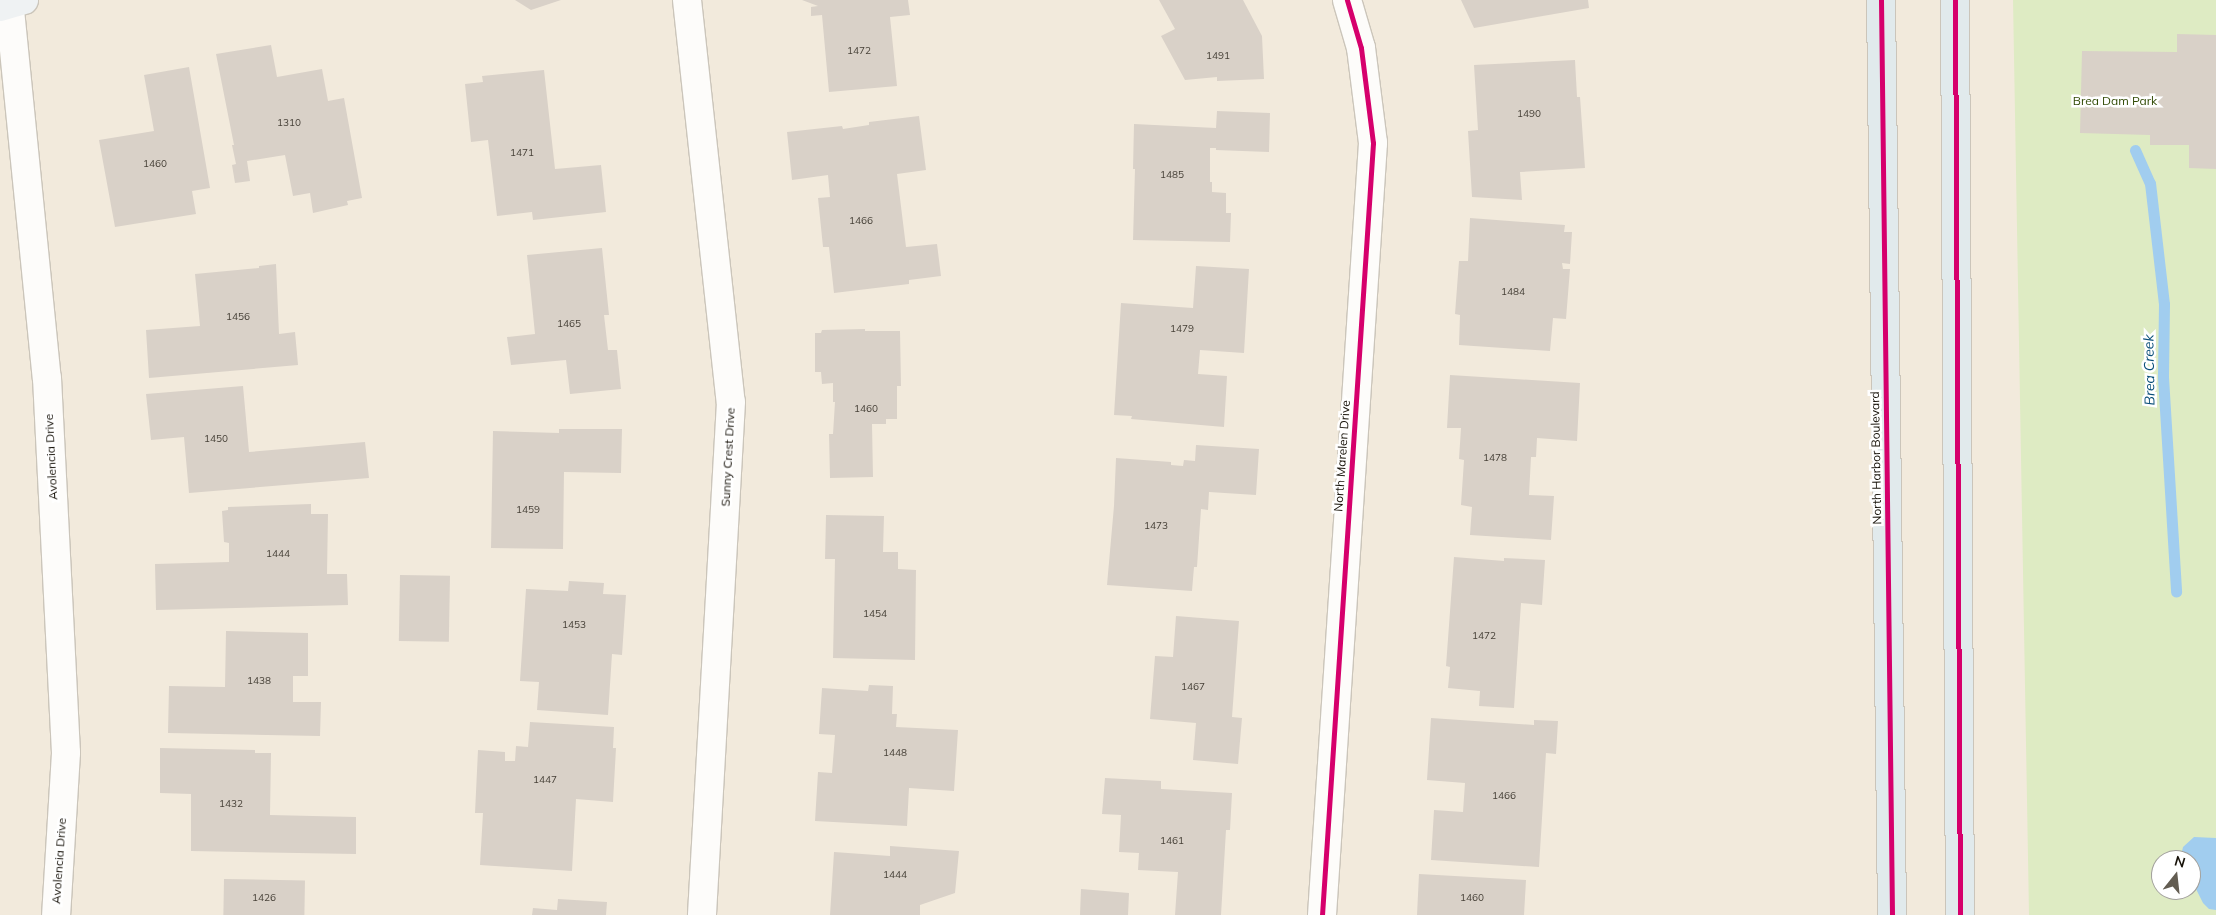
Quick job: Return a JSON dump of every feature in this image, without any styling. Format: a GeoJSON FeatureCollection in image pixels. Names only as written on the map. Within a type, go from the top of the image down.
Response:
{"type":"FeatureCollection","features":[{"type":"Feature","properties":{"kind":"main road","name":"North Harbor Boulevard"},"geometry":{"type":"LineString","coordinates":[[1881,0],[1892,915]]}},
{"type":"Feature","properties":{"kind":"main road"},"geometry":{"type":"LineString","coordinates":[[1955,0],[1960,915]]}},
{"type":"Feature","properties":{"kind":"street","name":"Sunny Crest Drive"},"geometry":{"type":"LineString","coordinates":[[687,0],[731,402],[702,915]]}},
{"type":"Feature","properties":{"kind":"street","name":"North Marelen Drive"},"geometry":{"type":"LineString","coordinates":[[1322,915],[1373,142],[1361,48],[1347,0]]}},
{"type":"Feature","properties":{"kind":"street","name":"Avolencia Drive"},"geometry":{"type":"LineString","coordinates":[[11,3],[47,378],[66,753],[56,915]]}},
{"type":"Feature","properties":{"kind":"green space","name":"Brea Dam Park"},"geometry":{"type":"Polygon","coordinates":[[[2013,0],[2216,0],[2216,915],[2029,915],[2013,0]]]}},
{"type":"Feature","properties":{"kind":"water"},"geometry":{"type":"Polygon","coordinates":[[[2194,837],[2216,838],[2216,910],[2209,909],[2201,899],[2201,850],[2182,850],[2194,837]]]}},
{"type":"Feature","properties":{"kind":"building"},"geometry":{"type":"Polygon","coordinates":[[[515,0],[561,0],[531,10],[515,0]]]}},
{"type":"Feature","properties":{"kind":"building"},"geometry":{"type":"Polygon","coordinates":[[[802,0],[908,0],[910,15],[890,17],[897,86],[829,92],[822,15],[811,16],[811,7],[818,6],[802,0]]]}},
{"type":"Feature","properties":{"kind":"building"},"geometry":{"type":"Polygon","coordinates":[[[1159,0],[1243,0],[1262,36],[1264,79],[1217,81],[1217,77],[1185,80],[1161,36],[1175,29],[1159,0]]]}},
{"type":"Feature","properties":{"kind":"building"},"geometry":{"type":"Polygon","coordinates":[[[1461,0],[1588,0],[1589,8],[1474,28],[1461,0]]]}},
{"type":"Feature","properties":{"kind":"building"},"geometry":{"type":"Polygon","coordinates":[[[2177,34],[2216,35],[2216,169],[2189,168],[2189,145],[2150,145],[2150,135],[2080,133],[2082,51],[2177,52],[2177,34]]]}},
{"type":"Feature","properties":{"kind":"building"},"geometry":{"type":"Polygon","coordinates":[[[271,45],[277,77],[322,69],[328,101],[344,98],[362,198],[347,201],[348,205],[313,213],[310,193],[293,196],[285,155],[247,161],[250,181],[235,183],[232,165],[236,164],[232,145],[234,145],[216,54],[271,45]]]}},
{"type":"Feature","properties":{"kind":"building"},"geometry":{"type":"Polygon","coordinates":[[[1575,60],[1577,97],[1580,97],[1585,168],[1520,172],[1522,200],[1472,197],[1468,131],[1478,130],[1474,65],[1575,60]]]}},
{"type":"Feature","properties":{"kind":"building"},"geometry":{"type":"Polygon","coordinates":[[[189,67],[210,188],[192,191],[196,214],[115,227],[99,140],[154,131],[144,75],[189,67]]]}},
{"type":"Feature","properties":{"kind":"building"},"geometry":{"type":"Polygon","coordinates":[[[544,70],[555,169],[601,165],[606,212],[533,220],[532,212],[497,216],[488,140],[471,142],[465,84],[483,82],[482,76],[544,70]]]}},
{"type":"Feature","properties":{"kind":"building"},"geometry":{"type":"Polygon","coordinates":[[[1217,111],[1270,113],[1269,152],[1216,150],[1216,148],[1210,148],[1210,182],[1212,182],[1212,192],[1226,193],[1226,213],[1231,213],[1230,242],[1133,240],[1134,124],[1216,128],[1217,111]]]}},
{"type":"Feature","properties":{"kind":"building"},"geometry":{"type":"Polygon","coordinates":[[[919,116],[926,170],[897,174],[906,247],[937,244],[941,276],[909,280],[909,284],[834,293],[829,247],[823,247],[818,198],[830,197],[828,175],[792,180],[787,132],[842,126],[843,129],[869,125],[869,122],[919,116]]]}},
{"type":"Feature","properties":{"kind":"building"},"geometry":{"type":"Polygon","coordinates":[[[1470,218],[1565,225],[1564,232],[1572,232],[1570,264],[1562,263],[1563,269],[1570,269],[1566,319],[1553,318],[1550,351],[1459,345],[1460,315],[1455,314],[1459,261],[1468,261],[1470,218]]]}},
{"type":"Feature","properties":{"kind":"building"},"geometry":{"type":"Polygon","coordinates":[[[602,248],[609,315],[604,315],[608,350],[617,350],[621,389],[570,394],[566,360],[511,365],[507,337],[535,334],[527,255],[602,248]]]}},
{"type":"Feature","properties":{"kind":"building"},"geometry":{"type":"Polygon","coordinates":[[[276,264],[279,334],[295,332],[298,365],[149,378],[146,330],[200,326],[195,274],[259,268],[259,266],[276,264]]]}},
{"type":"Feature","properties":{"kind":"building"},"geometry":{"type":"Polygon","coordinates":[[[1196,266],[1249,269],[1244,353],[1200,350],[1198,374],[1227,376],[1224,427],[1131,419],[1132,416],[1114,415],[1121,303],[1193,308],[1196,266]]]}},
{"type":"Feature","properties":{"kind":"building"},"geometry":{"type":"Polygon","coordinates":[[[865,329],[865,331],[900,331],[901,386],[897,386],[897,419],[886,419],[886,424],[872,424],[873,477],[830,478],[829,434],[833,434],[835,402],[833,402],[833,383],[822,384],[821,372],[815,372],[815,333],[821,333],[822,330],[865,329]]]}},
{"type":"Feature","properties":{"kind":"building"},"geometry":{"type":"Polygon","coordinates":[[[1450,375],[1580,383],[1577,441],[1537,438],[1536,457],[1531,457],[1529,495],[1554,496],[1551,540],[1470,535],[1472,507],[1461,505],[1464,460],[1459,459],[1461,428],[1447,428],[1450,375]]]}},
{"type":"Feature","properties":{"kind":"building"},"geometry":{"type":"Polygon","coordinates":[[[243,386],[249,452],[365,442],[369,478],[189,493],[184,437],[151,440],[146,394],[243,386]]]}},
{"type":"Feature","properties":{"kind":"building"},"geometry":{"type":"Polygon","coordinates":[[[559,429],[622,429],[621,473],[564,472],[563,549],[491,548],[493,431],[559,433],[559,429]]]}},
{"type":"Feature","properties":{"kind":"building"},"geometry":{"type":"Polygon","coordinates":[[[1196,445],[1259,449],[1256,495],[1209,492],[1208,510],[1201,509],[1197,567],[1194,567],[1192,591],[1107,585],[1116,458],[1171,462],[1171,465],[1183,466],[1184,460],[1195,461],[1196,445]]]}},
{"type":"Feature","properties":{"kind":"building"},"geometry":{"type":"Polygon","coordinates":[[[311,504],[311,514],[328,514],[327,574],[347,574],[348,605],[156,610],[155,564],[229,562],[229,543],[224,542],[222,511],[228,510],[228,507],[311,504]]]}},
{"type":"Feature","properties":{"kind":"building"},"geometry":{"type":"Polygon","coordinates":[[[826,515],[884,516],[883,552],[898,552],[898,569],[916,570],[915,660],[833,658],[835,559],[825,559],[826,515]]]}},
{"type":"Feature","properties":{"kind":"building"},"geometry":{"type":"Polygon","coordinates":[[[1454,557],[1504,561],[1504,558],[1545,560],[1542,605],[1521,603],[1514,708],[1479,706],[1480,691],[1448,688],[1450,667],[1446,666],[1454,557]]]}},
{"type":"Feature","properties":{"kind":"building"},"geometry":{"type":"Polygon","coordinates":[[[400,575],[450,576],[449,642],[399,641],[400,575]]]}},
{"type":"Feature","properties":{"kind":"building"},"geometry":{"type":"Polygon","coordinates":[[[569,581],[604,583],[603,594],[626,595],[622,655],[612,654],[608,715],[537,710],[539,682],[520,681],[526,589],[568,591],[569,581]]]}},
{"type":"Feature","properties":{"kind":"building"},"geometry":{"type":"Polygon","coordinates":[[[1176,616],[1239,621],[1232,717],[1242,718],[1238,764],[1193,760],[1196,723],[1150,719],[1155,656],[1173,657],[1176,616]]]}},
{"type":"Feature","properties":{"kind":"building"},"geometry":{"type":"Polygon","coordinates":[[[226,631],[308,633],[308,676],[293,676],[293,702],[321,702],[320,736],[168,733],[169,686],[225,687],[226,631]]]}},
{"type":"Feature","properties":{"kind":"building"},"geometry":{"type":"Polygon","coordinates":[[[869,685],[893,686],[892,714],[897,714],[896,727],[958,730],[954,791],[909,788],[907,826],[815,821],[818,772],[832,773],[835,735],[819,734],[822,688],[868,691],[869,685]]]}},
{"type":"Feature","properties":{"kind":"building"},"geometry":{"type":"Polygon","coordinates":[[[1431,718],[1534,725],[1534,720],[1558,721],[1556,754],[1546,753],[1539,867],[1431,860],[1434,810],[1463,812],[1465,783],[1427,780],[1431,718]]]}},
{"type":"Feature","properties":{"kind":"building"},"geometry":{"type":"Polygon","coordinates":[[[530,722],[614,727],[613,748],[616,748],[613,802],[576,799],[572,871],[480,865],[483,813],[475,813],[478,750],[505,752],[505,761],[515,761],[516,746],[528,747],[530,722]]]}},
{"type":"Feature","properties":{"kind":"building"},"geometry":{"type":"Polygon","coordinates":[[[160,748],[255,750],[255,753],[271,753],[270,815],[356,817],[356,854],[191,851],[191,794],[160,793],[160,748]]]}},
{"type":"Feature","properties":{"kind":"building"},"geometry":{"type":"Polygon","coordinates":[[[1105,778],[1161,781],[1161,789],[1232,793],[1230,830],[1226,830],[1221,915],[1175,915],[1178,872],[1138,870],[1139,853],[1119,852],[1121,815],[1102,814],[1105,778]]]}},
{"type":"Feature","properties":{"kind":"building"},"geometry":{"type":"Polygon","coordinates":[[[890,846],[959,851],[955,893],[920,905],[920,915],[830,915],[834,852],[890,856],[890,846]]]}},
{"type":"Feature","properties":{"kind":"building"},"geometry":{"type":"Polygon","coordinates":[[[1419,874],[1526,880],[1524,915],[1417,915],[1419,874]]]}},
{"type":"Feature","properties":{"kind":"building"},"geometry":{"type":"Polygon","coordinates":[[[224,879],[305,880],[304,915],[223,915],[224,879]]]}},
{"type":"Feature","properties":{"kind":"building"},"geometry":{"type":"Polygon","coordinates":[[[1081,889],[1129,893],[1128,915],[1080,915],[1081,889]]]}},
{"type":"Feature","properties":{"kind":"building"},"geometry":{"type":"Polygon","coordinates":[[[558,899],[607,902],[606,915],[532,915],[533,908],[557,910],[558,899]]]}},
{"type":"Feature","properties":{"kind":"waterway","name":"Brea Creek"},"geometry":{"type":"LineString","coordinates":[[2135,150],[2150,183],[2164,304],[2163,377],[2176,592]]}},
{"type":"Feature","properties":{"kind":"cycle path"},"geometry":{"type":"LineString","coordinates":[[1322,915],[1373,143],[1361,48],[1347,0]]}},
{"type":"Feature","properties":{"kind":"cycle path"},"geometry":{"type":"LineString","coordinates":[[1881,0],[1892,915]]}},
{"type":"Feature","properties":{"kind":"cycle path"},"geometry":{"type":"LineString","coordinates":[[1955,0],[1960,915]]}}]}
